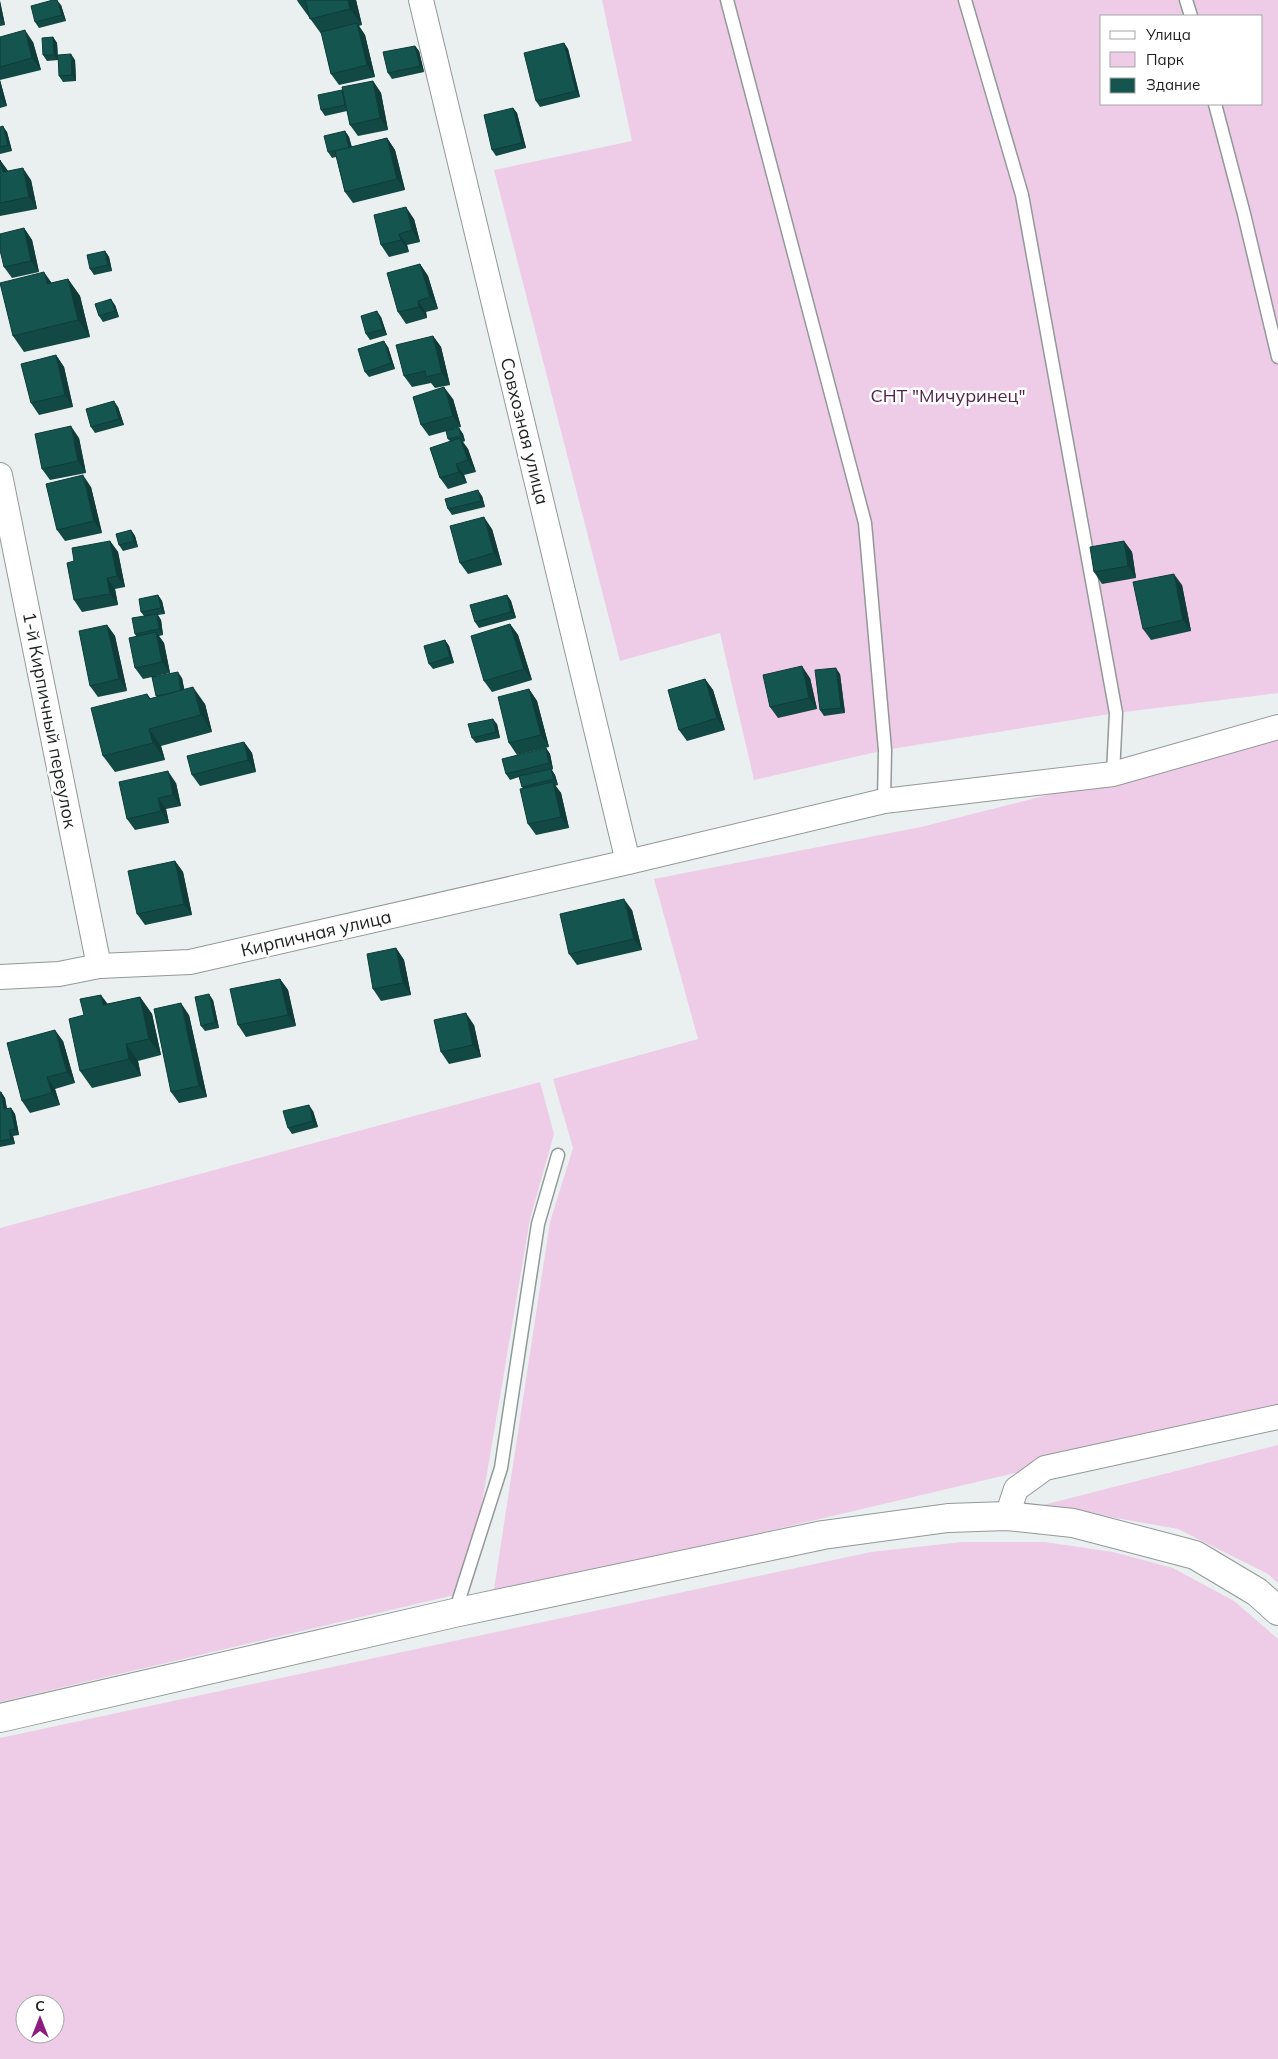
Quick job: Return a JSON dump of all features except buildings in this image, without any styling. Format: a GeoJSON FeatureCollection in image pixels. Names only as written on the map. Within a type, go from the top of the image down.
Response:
{"type":"FeatureCollection","features":[{"type":"Feature","properties":{"kind":"main road"},"geometry":{"type":"LineString","coordinates":[[0,1718],[454,1613],[823,1535],[948,1518],[1007,1516],[1073,1523],[1195,1555],[1257,1592],[1278,1611]]}},
{"type":"Feature","properties":{"kind":"street","name":"Совхозная улица"},"geometry":{"type":"LineString","coordinates":[[420,0],[628,862]]}},
{"type":"Feature","properties":{"kind":"street","name":"1-й Кирпичный переулок"},"geometry":{"type":"LineString","coordinates":[[0,475],[99,966]]}},
{"type":"Feature","properties":{"kind":"street","name":"Кирпичная улица"},"geometry":{"type":"LineString","coordinates":[[0,977],[59,974],[99,966],[190,962],[628,862],[884,800],[1113,774],[1278,726]]}},
{"type":"Feature","properties":{"kind":"street"},"geometry":{"type":"LineString","coordinates":[[1007,1516],[1016,1488],[1045,1468],[1278,1418]]}},
{"type":"Feature","properties":{"kind":"lane"},"geometry":{"type":"LineString","coordinates":[[727,0],[865,523],[885,750],[884,800]]}},
{"type":"Feature","properties":{"kind":"lane"},"geometry":{"type":"LineString","coordinates":[[965,0],[1022,195],[1116,714],[1113,774]]}},
{"type":"Feature","properties":{"kind":"lane"},"geometry":{"type":"LineString","coordinates":[[1186,0],[1191,15]]}},
{"type":"Feature","properties":{"kind":"lane"},"geometry":{"type":"LineString","coordinates":[[1214,105],[1244,214],[1278,357]]}},
{"type":"Feature","properties":{"kind":"lane"},"geometry":{"type":"LineString","coordinates":[[454,1613],[501,1468],[538,1224],[558,1155]]}},
{"type":"Feature","properties":{"kind":"green space","name":"СНТ \"Мичуринец\""},"geometry":{"type":"Polygon","coordinates":[[[602,0],[1278,0],[1278,693],[1116,713],[885,750],[754,780],[720,633],[620,661],[494,170],[632,141],[602,0]]]}},
{"type":"Feature","properties":{"kind":"green space"},"geometry":{"type":"Polygon","coordinates":[[[1278,737],[1278,1411],[493,1596],[550,1222],[573,1148],[553,1079],[698,1039],[654,879],[921,827],[1278,737]]]}},
{"type":"Feature","properties":{"kind":"green space"},"geometry":{"type":"Polygon","coordinates":[[[540,1082],[554,1134],[530,1219],[467,1592],[0,1702],[0,1228],[540,1082]]]}},
{"type":"Feature","properties":{"kind":"green space"},"geometry":{"type":"Polygon","coordinates":[[[1278,1445],[1278,1583],[1268,1574],[1178,1529],[1043,1505],[1278,1445]]]}},
{"type":"Feature","properties":{"kind":"green space"},"geometry":{"type":"Polygon","coordinates":[[[962,1542],[1045,1542],[1113,1552],[1173,1568],[1234,1601],[1278,1639],[1278,2059],[0,2059],[0,1738],[871,1552],[962,1542]]]}}]}
